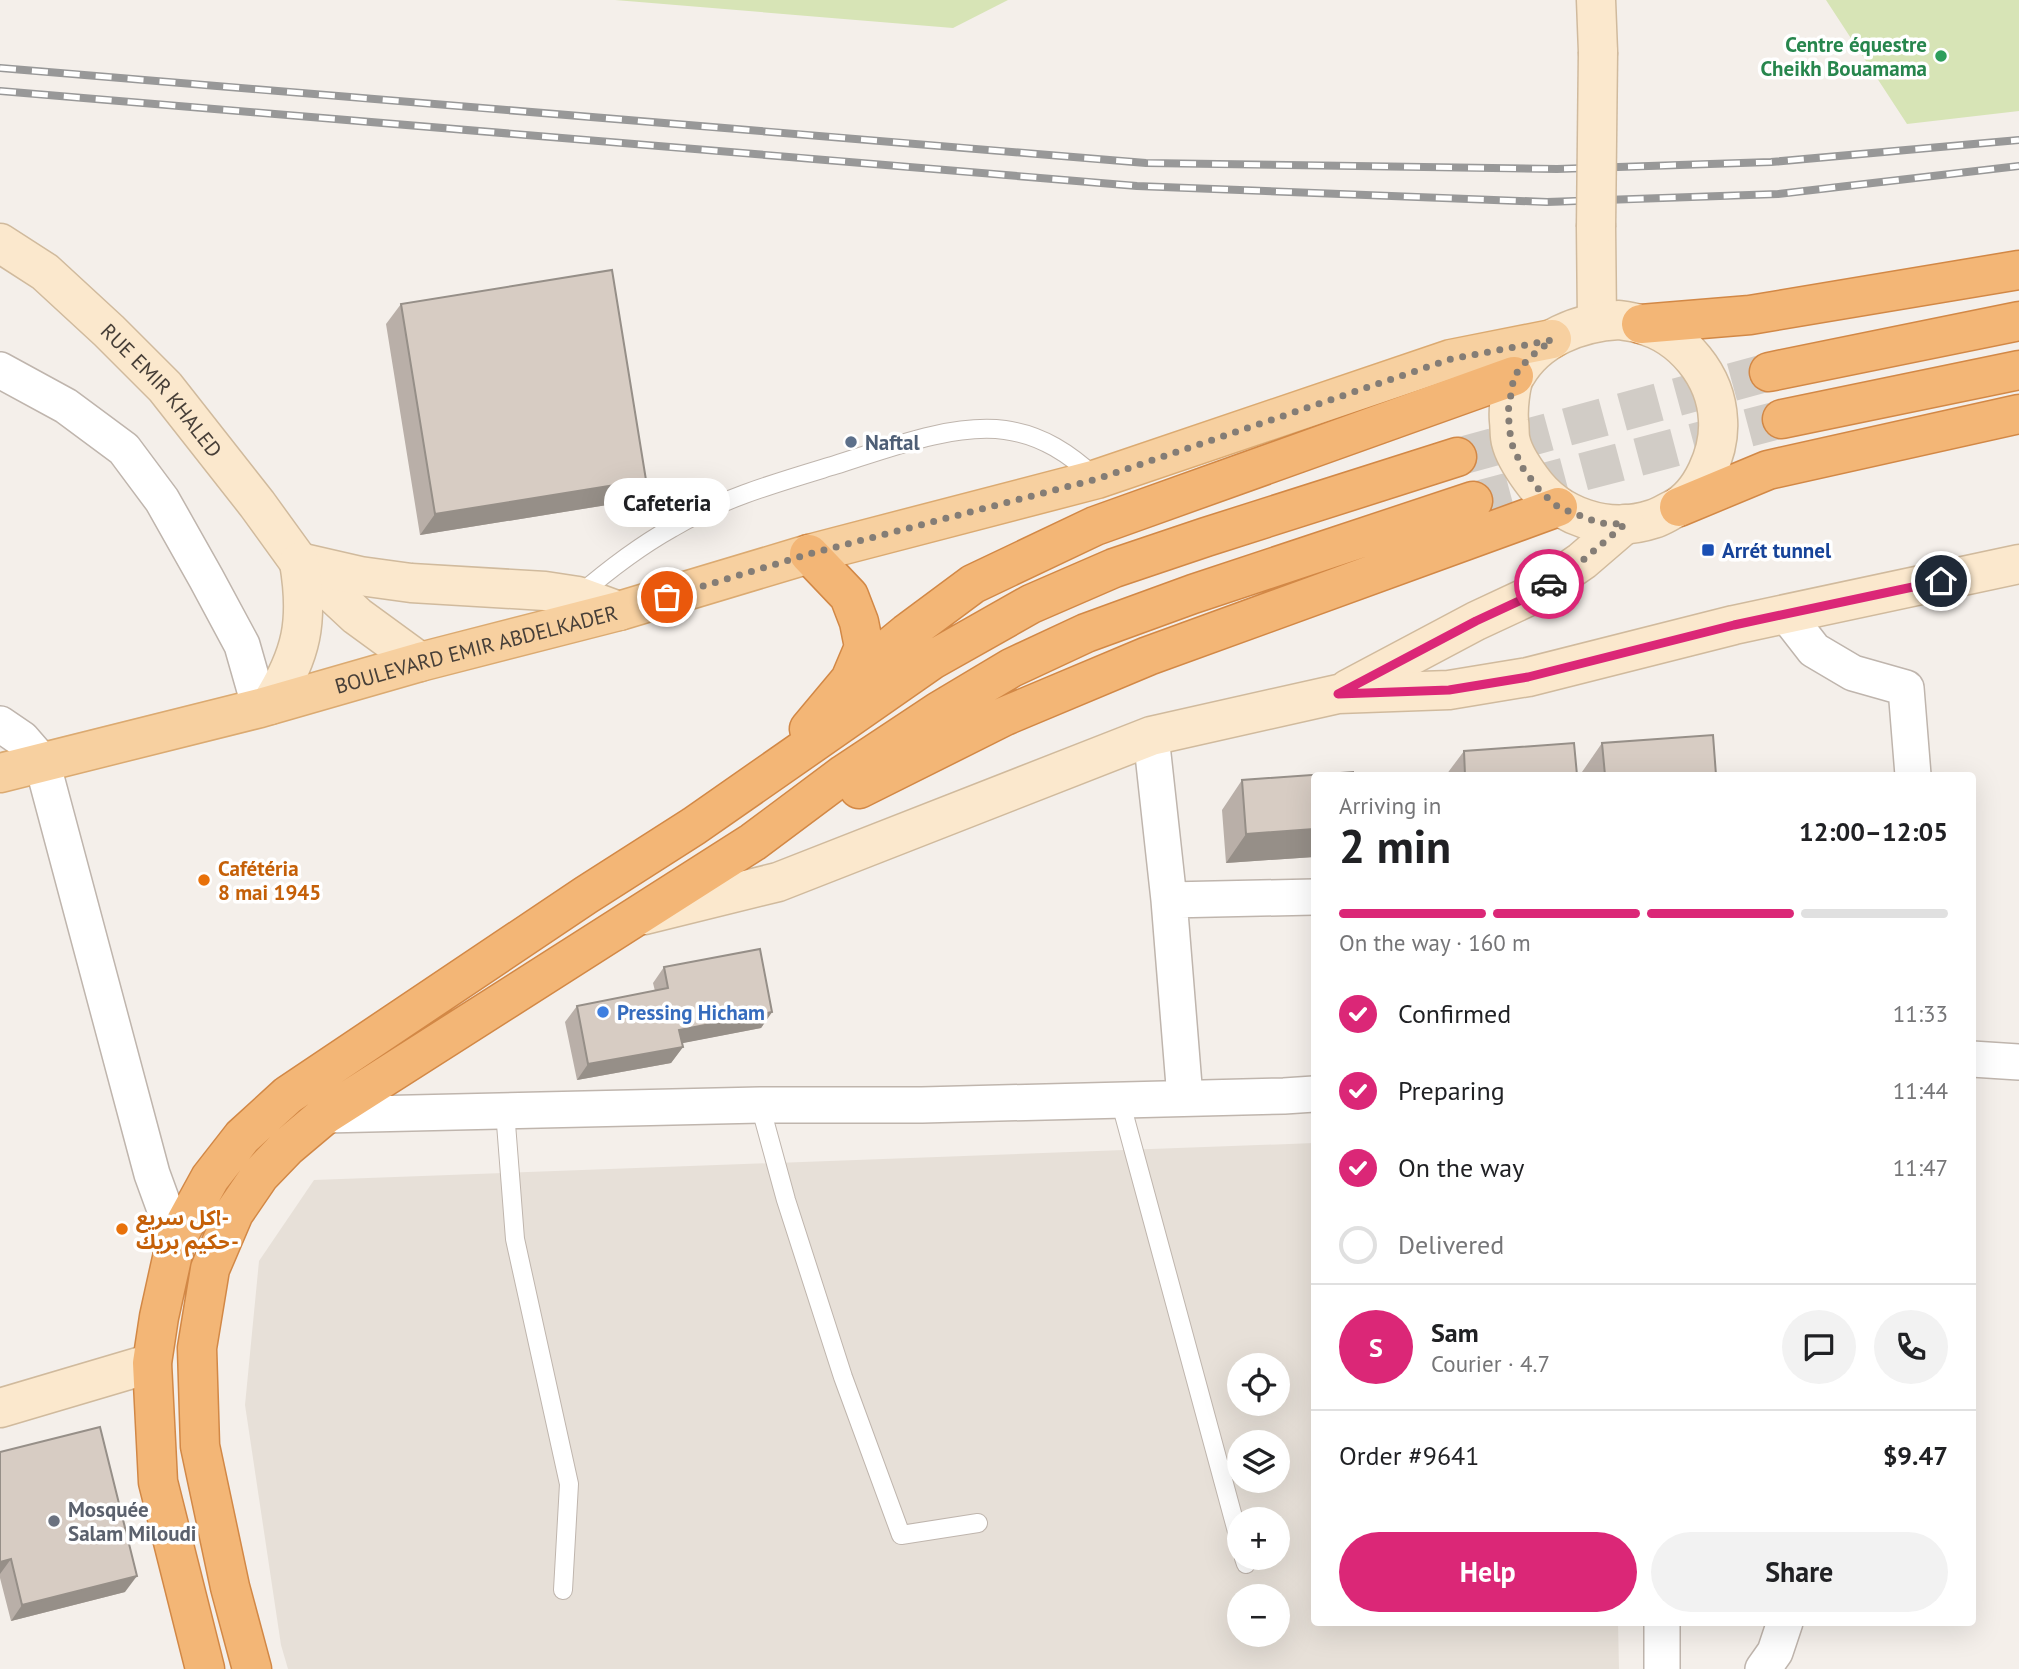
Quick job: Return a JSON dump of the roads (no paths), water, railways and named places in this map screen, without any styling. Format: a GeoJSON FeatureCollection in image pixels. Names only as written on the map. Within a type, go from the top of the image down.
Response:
{"type":"FeatureCollection","features":[{"type":"Feature","properties":{"kind":"highway"},"geometry":{"type":"LineString","coordinates":[[1641,324],[1750,315],[2019,270]]}},
{"type":"Feature","properties":{"kind":"highway"},"geometry":{"type":"LineString","coordinates":[[1769,372],[2019,321]]}},
{"type":"Feature","properties":{"kind":"highway"},"geometry":{"type":"LineString","coordinates":[[1782,419],[2019,370]]}},
{"type":"Feature","properties":{"kind":"highway"},"geometry":{"type":"LineString","coordinates":[[775,769],[850,680],[973,584],[1095,526],[1514,376]]}},
{"type":"Feature","properties":{"kind":"highway"},"geometry":{"type":"LineString","coordinates":[[1679,507],[1768,470],[2019,414]]}},
{"type":"Feature","properties":{"kind":"highway"},"geometry":{"type":"LineString","coordinates":[[205,1669],[158,1482],[152,1363],[176,1240],[210,1178],[242,1137],[288,1096],[586,895],[694,826],[932,660],[1031,604],[1114,568],[1457,457]]}},
{"type":"Feature","properties":{"kind":"highway"},"geometry":{"type":"LineString","coordinates":[[251,1669],[230,1587],[200,1446],[197,1348],[210,1269],[234,1213],[269,1166],[287,1147],[325,1115],[753,842],[865,760],[1011,668],[1086,633],[1193,594],[1474,501]]}},
{"type":"Feature","properties":{"kind":"highway"},"geometry":{"type":"LineString","coordinates":[[753,842],[1006,716],[1136,661],[1558,507]]}},
{"type":"Feature","properties":{"kind":"highway"},"geometry":{"type":"LineString","coordinates":[[809,554],[849,596],[859,622],[864,647],[850,680]]}},
{"type":"Feature","properties":{"kind":"main road","name":"BOULEVARD EMIR ABDELKADER"},"geometry":{"type":"LineString","coordinates":[[0,773],[265,707],[420,662],[619,611],[809,554],[1097,479],[1451,359],[1552,340]]}},
{"type":"Feature","properties":{"kind":"street"},"geometry":{"type":"LineString","coordinates":[[1596,0],[1597,321]]}},
{"type":"Feature","properties":{"kind":"street","name":"RUE EMIR KHALED"},"geometry":{"type":"LineString","coordinates":[[0,243],[44,272],[109,331],[165,387],[299,562],[356,616],[420,662]]}},
{"type":"Feature","properties":{"kind":"street"},"geometry":{"type":"LineString","coordinates":[[1619,320],[1641,324],[1671,338],[1696,359],[1712,388],[1718,420],[1715,453],[1702,482],[1679,507],[1653,519],[1625,524],[1599,523],[1558,507],[1540,491],[1522,467],[1511,442],[1508,412],[1514,376],[1529,358],[1573,328],[1597,321],[1619,320]]}},
{"type":"Feature","properties":{"kind":"street"},"geometry":{"type":"LineString","coordinates":[[0,370],[66,406],[124,449],[162,500],[236,634],[265,707]]}},
{"type":"Feature","properties":{"kind":"street"},"geometry":{"type":"LineString","coordinates":[[1338,694],[1476,621],[1536,593],[1582,561],[1625,524]]}},
{"type":"Feature","properties":{"kind":"street"},"geometry":{"type":"LineString","coordinates":[[265,707],[286,680],[297,652],[303,622],[304,592],[299,562],[360,576],[399,581],[545,591],[578,596],[619,611]]}},
{"type":"Feature","properties":{"kind":"street"},"geometry":{"type":"LineString","coordinates":[[632,918],[778,882],[1151,736],[1338,694],[1449,690],[1528,677],[1722,628],[2019,564]]}},
{"type":"Feature","properties":{"kind":"street"},"geometry":{"type":"LineString","coordinates":[[1786,614],[1814,650],[1853,673],[1906,688],[1913,772]]}},
{"type":"Feature","properties":{"kind":"street"},"geometry":{"type":"LineString","coordinates":[[0,724],[22,739],[42,762],[152,1174],[176,1240]]}},
{"type":"Feature","properties":{"kind":"street"},"geometry":{"type":"LineString","coordinates":[[1151,736],[1169,900],[1185,1098]]}},
{"type":"Feature","properties":{"kind":"street"},"geometry":{"type":"LineString","coordinates":[[1169,900],[1311,897]]}},
{"type":"Feature","properties":{"kind":"street"},"geometry":{"type":"LineString","coordinates":[[1976,1059],[2019,1062]]}},
{"type":"Feature","properties":{"kind":"street"},"geometry":{"type":"LineString","coordinates":[[325,1115],[760,1105],[922,1105],[1311,1094]]}},
{"type":"Feature","properties":{"kind":"street"},"geometry":{"type":"LineString","coordinates":[[0,1406],[152,1363]]}},
{"type":"Feature","properties":{"kind":"street"},"geometry":{"type":"LineString","coordinates":[[1661,1626],[1662,1669]]}},
{"type":"Feature","properties":{"kind":"street"},"geometry":{"type":"LineString","coordinates":[[1763,1669],[1775,1652],[1785,1626]]}},
{"type":"Feature","properties":{"kind":"lane"},"geometry":{"type":"LineString","coordinates":[[578,596],[608,571],[673,527],[745,493],[889,448],[951,432],[1005,430],[1031,436],[1056,446],[1078,461],[1097,479]]}},
{"type":"Feature","properties":{"kind":"lane"},"geometry":{"type":"LineString","coordinates":[[1120,1100],[1231,1507]]}},
{"type":"Feature","properties":{"kind":"lane"},"geometry":{"type":"LineString","coordinates":[[760,1105],[786,1200],[843,1377],[901,1535],[978,1522]]}},
{"type":"Feature","properties":{"kind":"lane"},"geometry":{"type":"LineString","coordinates":[[505,1111],[515,1239],[569,1484],[563,1590]]}},
{"type":"Feature","properties":{"kind":"tunnel"},"geometry":{"type":"LineString","coordinates":[[1457,457],[1769,372]]}},
{"type":"Feature","properties":{"kind":"tunnel"},"geometry":{"type":"LineString","coordinates":[[1473,501],[1782,419]]}},
{"type":"Feature","properties":{"kind":"railway"},"geometry":{"type":"LineString","coordinates":[[0,68],[1146,163],[1557,169],[1771,162],[2019,140]]}},
{"type":"Feature","properties":{"kind":"railway"},"geometry":{"type":"LineString","coordinates":[[0,91],[1137,186],[1547,202],[1778,194],[2019,166]]}},
{"type":"Feature","properties":{"kind":"place","name":"Centre équestre Cheikh Bouamama"},"geometry":{"type":"Point","coordinates":[1941,56]}},
{"type":"Feature","properties":{"kind":"place","name":"Naftal"},"geometry":{"type":"Point","coordinates":[851,442]}},
{"type":"Feature","properties":{"kind":"place","name":"Arrét tunnel"},"geometry":{"type":"Point","coordinates":[1708,550]}},
{"type":"Feature","properties":{"kind":"place","name":"Cafeteria"},"geometry":{"type":"Point","coordinates":[667,597]}},
{"type":"Feature","properties":{"kind":"place","name":"Cafétéria 8 mai 1945"},"geometry":{"type":"Point","coordinates":[204,880]}},
{"type":"Feature","properties":{"kind":"place","name":"Pressing Hicham"},"geometry":{"type":"Point","coordinates":[603,1012]}},
{"type":"Feature","properties":{"kind":"place","name":"اكل سريع- حكيم بريك-"},"geometry":{"type":"Point","coordinates":[122,1229]}},
{"type":"Feature","properties":{"kind":"place","name":"Mosquée Salam Miloudi"},"geometry":{"type":"Point","coordinates":[54,1521]}}]}
